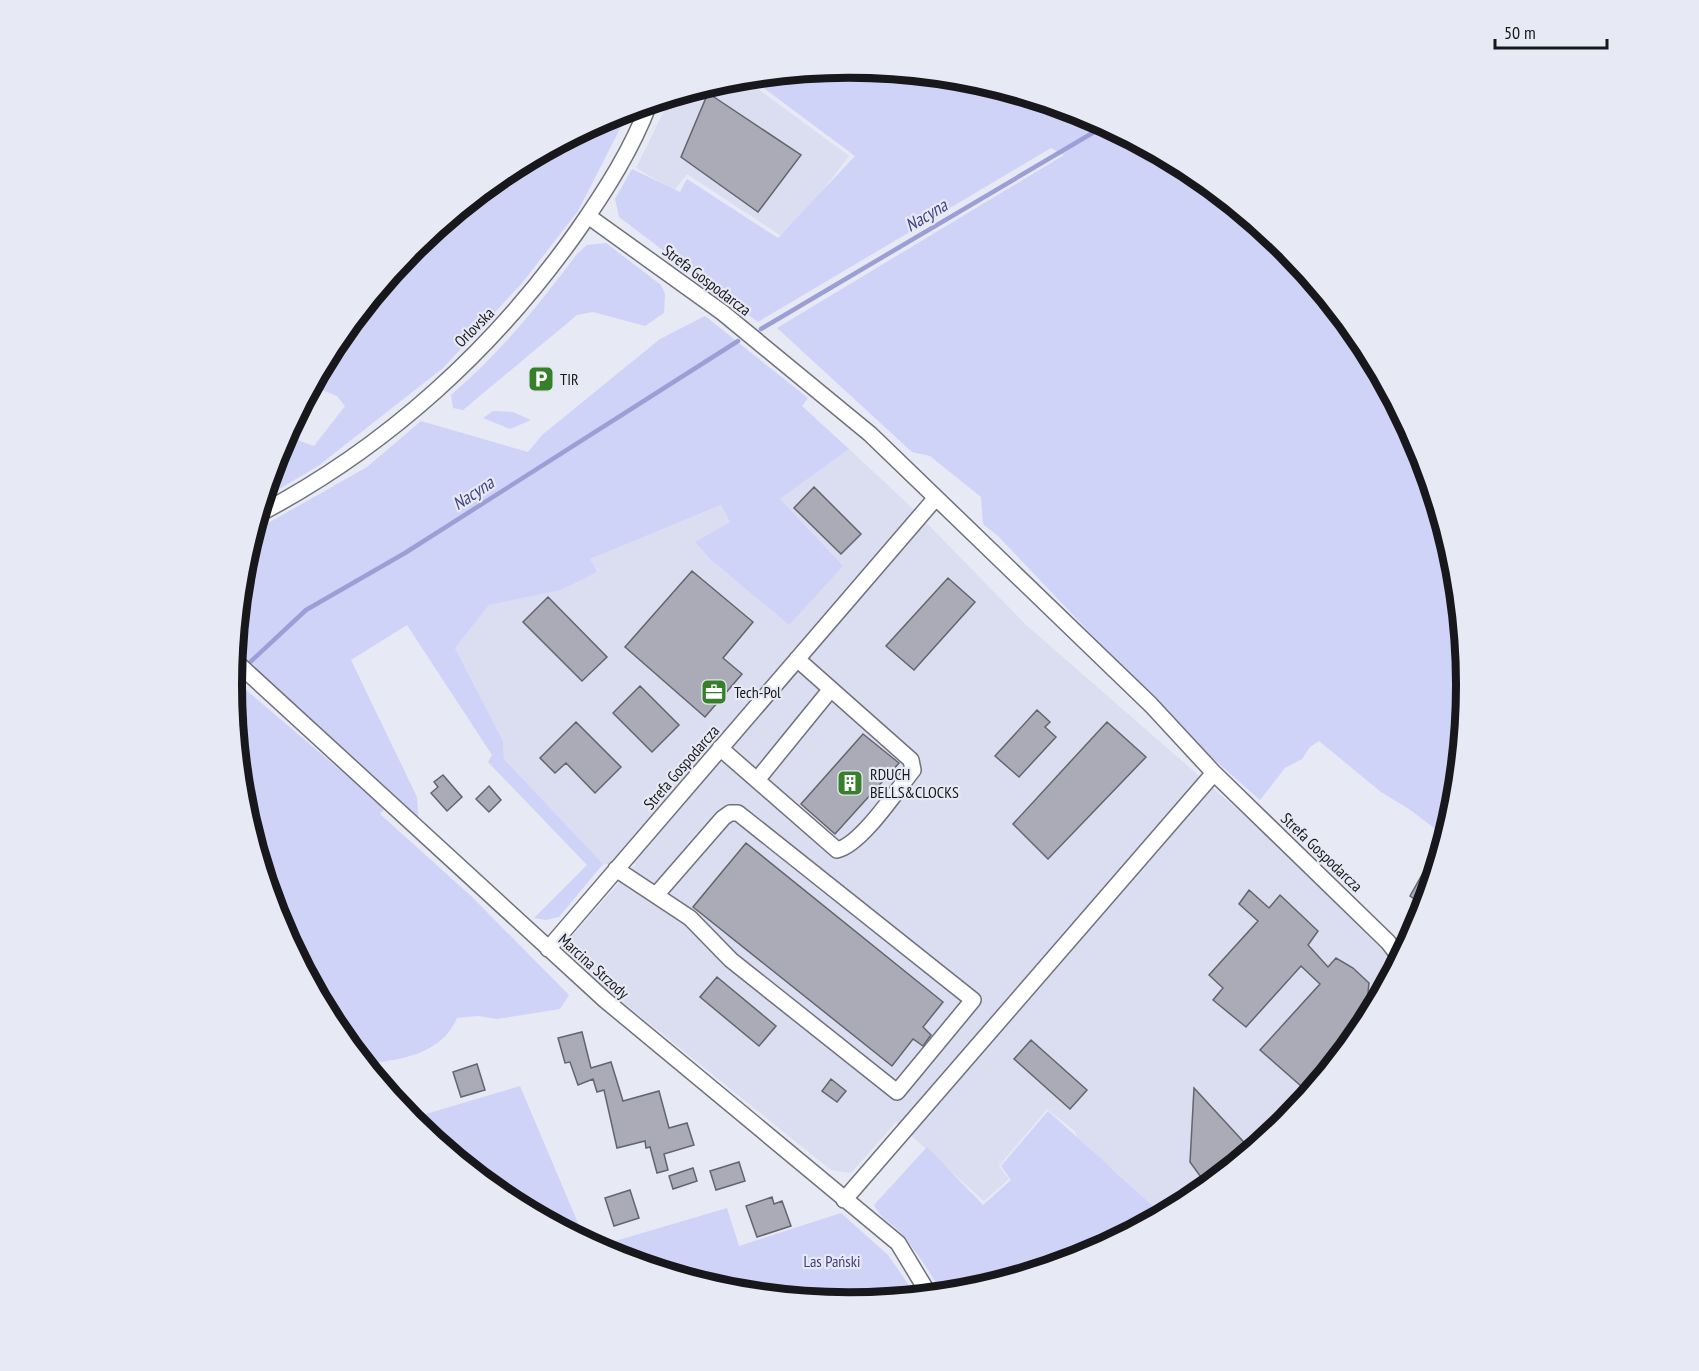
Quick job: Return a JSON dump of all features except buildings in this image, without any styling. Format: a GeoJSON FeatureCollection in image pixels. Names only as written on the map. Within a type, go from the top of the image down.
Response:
{"type":"FeatureCollection","features":[{"type":"Feature","properties":{"kind":"street","name":"Orlovska"},"geometry":{"type":"LineString","coordinates":[[269,508],[345,462],[424,402],[499,330],[541,282],[610,184],[644,114]]}},
{"type":"Feature","properties":{"kind":"street","name":"Strefa Gospodarcza"},"geometry":{"type":"LineString","coordinates":[[588,216],[723,313],[870,434],[934,500],[1151,705],[1215,773],[1395,951]]}},
{"type":"Feature","properties":{"kind":"street","name":"Strefa Gospodarcza"},"geometry":{"type":"LineString","coordinates":[[548,949],[934,500]]}},
{"type":"Feature","properties":{"kind":"street"},"geometry":{"type":"LineString","coordinates":[[720,748],[837,850],[856,839],[913,770],[911,760],[797,659]]}},
{"type":"Feature","properties":{"kind":"street","name":"Marcina Strzody"},"geometry":{"type":"LineString","coordinates":[[242,667],[634,1026],[898,1243],[925,1288]]}},
{"type":"Feature","properties":{"kind":"street"},"geometry":{"type":"LineString","coordinates":[[757,780],[831,689]]}},
{"type":"Feature","properties":{"kind":"street"},"geometry":{"type":"LineString","coordinates":[[844,1200],[1215,773]]}},
{"type":"Feature","properties":{"kind":"street"},"geometry":{"type":"LineString","coordinates":[[616,869],[656,896],[690,918],[731,960],[897,1092],[973,1000],[738,813],[730,813],[723,818],[656,896]]}},
{"type":"Feature","properties":{"kind":"shaded area"},"geometry":{"type":"Polygon","coordinates":[[[754,86],[849,156],[813,203],[780,235],[687,174],[674,190],[636,168],[666,106],[754,86]]]}},
{"type":"Feature","properties":{"kind":"shaded area"},"geometry":{"type":"Polygon","coordinates":[[[849,449],[911,507],[1026,625],[1244,815],[1392,958],[1355,1023],[1306,1086],[1279,1115],[1219,1167],[1157,1210],[1113,1169],[1098,1161],[1080,1143],[1075,1131],[1047,1109],[999,1166],[1009,1179],[984,1201],[896,1122],[851,1173],[831,1170],[572,961],[570,938],[636,864],[603,864],[504,759],[503,741],[455,648],[489,605],[561,590],[596,572],[590,559],[721,505],[730,522],[695,542],[711,560],[789,625],[780,499],[849,449]]]}},
{"type":"Feature","properties":{"kind":"green space"},"geometry":{"type":"Polygon","coordinates":[[[810,79],[889,79],[968,90],[1045,110],[1118,141],[1187,180],[1250,229],[1306,285],[1355,348],[1376,382],[1411,453],[1436,528],[1452,606],[1457,686],[1452,765],[1439,831],[1381,792],[1319,741],[1310,747],[1302,759],[1285,768],[1260,800],[1189,737],[998,536],[983,524],[981,497],[930,456],[912,452],[777,328],[1064,155],[1051,148],[758,322],[619,217],[615,199],[632,169],[680,192],[687,179],[778,238],[855,156],[760,85],[810,79]]]}},
{"type":"Feature","properties":{"kind":"green space"},"geometry":{"type":"Polygon","coordinates":[[[624,121],[578,211],[522,283],[443,368],[318,466],[273,493],[295,439],[314,446],[345,406],[337,396],[319,389],[323,382],[344,348],[368,316],[420,256],[449,229],[512,180],[546,159],[624,121]]]}},
{"type":"Feature","properties":{"kind":"green space"},"geometry":{"type":"Polygon","coordinates":[[[606,243],[661,285],[665,294],[664,313],[645,326],[593,312],[577,315],[463,410],[453,408],[451,395],[518,328],[577,254],[587,245],[606,243]]]}},
{"type":"Feature","properties":{"kind":"green space"},"geometry":{"type":"Polygon","coordinates":[[[705,316],[808,398],[802,406],[849,449],[780,499],[843,566],[789,625],[711,560],[695,542],[730,522],[721,505],[590,559],[597,572],[561,590],[489,605],[455,648],[503,741],[504,759],[603,864],[559,917],[546,920],[534,918],[587,865],[488,762],[492,755],[407,625],[351,660],[417,797],[419,829],[243,658],[247,606],[254,567],[264,525],[367,467],[421,421],[528,452],[542,435],[660,339],[705,316]]]}},
{"type":"Feature","properties":{"kind":"green space"},"geometry":{"type":"Polygon","coordinates":[[[493,411],[513,412],[531,420],[510,429],[483,418],[493,411]]]}},
{"type":"Feature","properties":{"kind":"green space"},"geometry":{"type":"Polygon","coordinates":[[[242,687],[385,808],[380,814],[472,897],[569,995],[560,1009],[497,1019],[478,1016],[457,1018],[441,1040],[430,1048],[391,1060],[374,1063],[344,1023],[323,989],[288,918],[274,881],[254,804],[247,765],[242,687]]]}},
{"type":"Feature","properties":{"kind":"green space"},"geometry":{"type":"Polygon","coordinates":[[[520,1086],[581,1230],[512,1191],[449,1142],[421,1116],[520,1086]]]}},
{"type":"Feature","properties":{"kind":"green space"},"geometry":{"type":"Polygon","coordinates":[[[1048,1111],[1157,1210],[1082,1247],[1045,1261],[1007,1272],[938,1286],[903,1235],[880,1214],[874,1205],[927,1147],[983,1205],[1011,1180],[1001,1166],[1048,1111]]]}},
{"type":"Feature","properties":{"kind":"green space","name":"Las Pański"},"geometry":{"type":"Polygon","coordinates":[[[727,1208],[739,1246],[841,1213],[888,1255],[912,1290],[850,1293],[770,1288],[692,1272],[654,1261],[609,1243],[727,1208]]]}},
{"type":"Feature","properties":{"kind":"waterway","name":"Nacyna"},"geometry":{"type":"LineString","coordinates":[[761,329],[1096,131]]}},
{"type":"Feature","properties":{"kind":"waterway","name":"Nacyna"},"geometry":{"type":"LineString","coordinates":[[242,669],[306,610],[405,553],[738,341]]}},
{"type":"Feature","properties":{"kind":"waterway"},"geometry":{"type":"LineString","coordinates":[[243,714],[245,719],[244,735]]}},
{"type":"Feature","properties":{"kind":"place","name":"TIR"},"geometry":{"type":"Point","coordinates":[541,379]}},
{"type":"Feature","properties":{"kind":"place","name":"Tech-Pol"},"geometry":{"type":"Point","coordinates":[714,692]}},
{"type":"Feature","properties":{"kind":"place","name":"RDUCH BELLS&CLOCKS"},"geometry":{"type":"Point","coordinates":[850,783]}}]}
